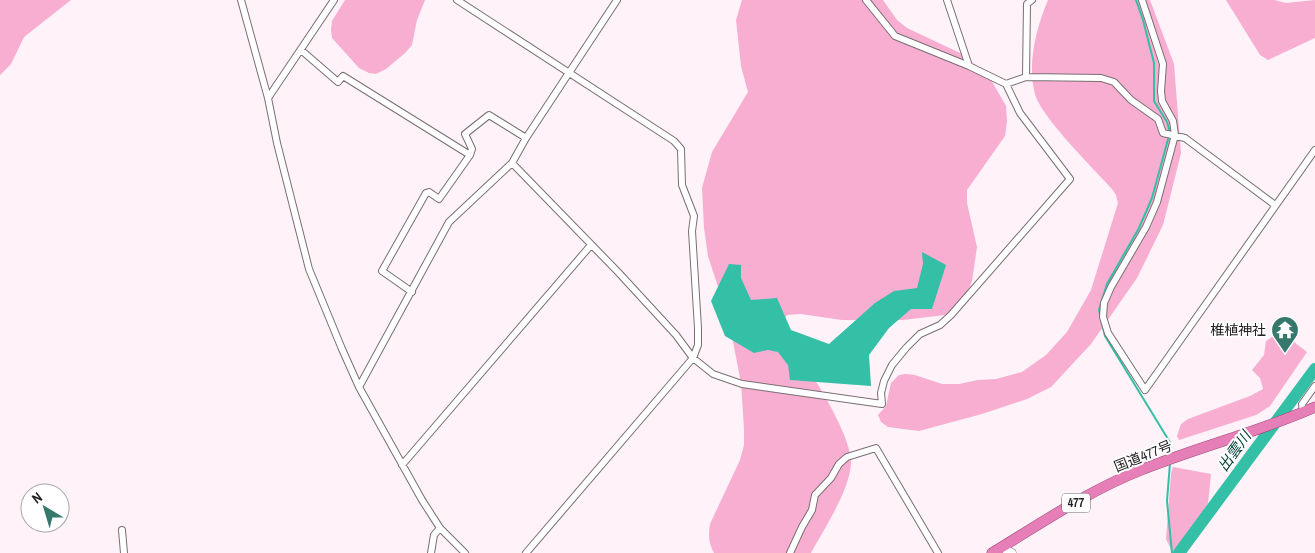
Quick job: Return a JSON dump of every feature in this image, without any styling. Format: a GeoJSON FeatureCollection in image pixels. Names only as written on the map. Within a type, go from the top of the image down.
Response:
{"type":"FeatureCollection","features":[{"type":"Feature","properties":{"kind":"highway","name":"国道477号"},"geometry":{"type":"LineString","coordinates":[[992,553],[1098,490],[1164,461],[1251,432],[1315,406]]}},
{"type":"Feature","properties":{"kind":"street"},"geometry":{"type":"LineString","coordinates":[[241,0],[268,98],[309,269],[359,387],[422,500],[440,528],[464,553]]}},
{"type":"Feature","properties":{"kind":"street"},"geometry":{"type":"LineString","coordinates":[[268,98],[334,0]]}},
{"type":"Feature","properties":{"kind":"street"},"geometry":{"type":"LineString","coordinates":[[457,0],[674,141],[681,149],[682,185],[694,216],[692,232],[698,345],[693,358],[526,553]]}},
{"type":"Feature","properties":{"kind":"street"},"geometry":{"type":"LineString","coordinates":[[359,387],[449,222],[512,163],[568,72],[617,0]]}},
{"type":"Feature","properties":{"kind":"street"},"geometry":{"type":"LineString","coordinates":[[512,163],[676,335],[693,358],[713,374],[742,384],[882,404],[881,393],[884,381],[892,365],[906,348],[920,334],[940,325],[951,315],[1070,179],[1020,113],[1006,84],[895,36],[866,0]]}},
{"type":"Feature","properties":{"kind":"street"},"geometry":{"type":"LineString","coordinates":[[947,0],[968,66]]}},
{"type":"Feature","properties":{"kind":"street"},"geometry":{"type":"LineString","coordinates":[[1026,77],[1027,4],[1032,0]]}},
{"type":"Feature","properties":{"kind":"street"},"geometry":{"type":"LineString","coordinates":[[1142,0],[1163,64],[1162,101],[1173,121],[1172,135],[1160,193],[1151,216],[1110,287],[1104,303],[1103,317],[1108,332],[1145,390],[1315,150]]}},
{"type":"Feature","properties":{"kind":"street"},"geometry":{"type":"LineString","coordinates":[[301,50],[338,82],[343,76],[470,155]]}},
{"type":"Feature","properties":{"kind":"street"},"geometry":{"type":"LineString","coordinates":[[1006,84],[1026,77],[1101,78],[1114,82],[1131,100],[1158,119],[1163,133],[1185,138],[1275,206]]}},
{"type":"Feature","properties":{"kind":"street"},"geometry":{"type":"LineString","coordinates":[[412,292],[382,270],[426,193],[429,192],[439,199],[470,155],[472,148],[464,134],[489,115],[526,138]]}},
{"type":"Feature","properties":{"kind":"street"},"geometry":{"type":"LineString","coordinates":[[402,465],[592,245]]}},
{"type":"Feature","properties":{"kind":"street"},"geometry":{"type":"LineString","coordinates":[[1299,414],[1302,404],[1315,386]]}},
{"type":"Feature","properties":{"kind":"street"},"geometry":{"type":"LineString","coordinates":[[790,553],[812,510],[815,495],[831,478],[840,464],[847,457],[876,448],[938,553]]}},
{"type":"Feature","properties":{"kind":"street"},"geometry":{"type":"LineString","coordinates":[[431,553],[434,535],[440,528]]}},
{"type":"Feature","properties":{"kind":"street"},"geometry":{"type":"LineString","coordinates":[[122,530],[124,553]]}},
{"type":"Feature","properties":{"kind":"street"},"geometry":{"type":"LineString","coordinates":[[1001,547],[1012,553]]}},
{"type":"Feature","properties":{"kind":"shaded area"},"geometry":{"type":"Polygon","coordinates":[[[0,0],[71,0],[24,37],[11,64],[0,75],[0,0]]]}},
{"type":"Feature","properties":{"kind":"shaded area"},"geometry":{"type":"Polygon","coordinates":[[[345,0],[425,0],[417,20],[412,45],[386,69],[376,74],[359,68],[332,38],[332,21],[345,0]]]}},
{"type":"Feature","properties":{"kind":"shaded area"},"geometry":{"type":"Polygon","coordinates":[[[742,0],[883,0],[897,20],[907,28],[960,53],[977,66],[990,78],[1006,106],[1005,136],[967,190],[967,203],[977,247],[972,281],[962,308],[945,315],[903,320],[842,320],[801,314],[787,315],[780,324],[834,412],[849,449],[851,463],[850,474],[841,497],[811,553],[714,553],[709,539],[710,524],[740,460],[744,445],[741,383],[729,321],[708,256],[704,228],[702,188],[712,152],[748,92],[741,66],[736,20],[742,0]]]}},
{"type":"Feature","properties":{"kind":"shaded area"},"geometry":{"type":"Polygon","coordinates":[[[1048,0],[1150,0],[1174,64],[1181,153],[1163,225],[1137,278],[1091,344],[1051,387],[1027,399],[982,414],[919,431],[888,427],[881,422],[878,415],[886,406],[891,383],[899,375],[915,375],[942,384],[959,384],[996,379],[1022,372],[1046,355],[1067,332],[1091,290],[1118,203],[1112,189],[1047,116],[1035,94],[1032,58],[1040,23],[1048,0]]]}},
{"type":"Feature","properties":{"kind":"shaded area"},"geometry":{"type":"Polygon","coordinates":[[[1226,0],[1274,0],[1286,3],[1315,0],[1315,38],[1268,60],[1260,55],[1226,0]]]}},
{"type":"Feature","properties":{"kind":"shaded area"},"geometry":{"type":"Polygon","coordinates":[[[922,252],[946,265],[932,309],[911,309],[889,328],[869,355],[871,386],[790,380],[788,365],[778,352],[768,350],[754,353],[725,336],[711,301],[729,264],[741,265],[741,278],[751,300],[777,298],[791,330],[829,344],[875,303],[894,291],[917,288],[923,264],[922,252]]]}},
{"type":"Feature","properties":{"kind":"shaded area"},"geometry":{"type":"Polygon","coordinates":[[[1272,337],[1294,342],[1307,352],[1270,406],[1256,415],[1179,440],[1177,436],[1181,424],[1188,419],[1250,396],[1263,389],[1260,378],[1252,370],[1264,355],[1266,341],[1272,337]]]}},
{"type":"Feature","properties":{"kind":"shaded area"},"geometry":{"type":"Polygon","coordinates":[[[1173,467],[1211,474],[1208,503],[1173,553],[1166,539],[1173,467]]]}},
{"type":"Feature","properties":{"kind":"waterway"},"geometry":{"type":"LineString","coordinates":[[1136,0],[1154,63],[1154,101],[1167,122],[1170,132],[1152,198],[1139,228],[1107,284],[1099,310],[1105,336],[1171,444],[1170,456]]}},
{"type":"Feature","properties":{"kind":"waterway","name":"出雲川"},"geometry":{"type":"LineString","coordinates":[[1179,553],[1315,369]]}},
{"type":"Feature","properties":{"kind":"waterway"},"geometry":{"type":"LineString","coordinates":[[1170,463],[1167,501],[1172,553]]}},
{"type":"Feature","properties":{"kind":"place","name":"椎植神社"},"geometry":{"type":"Point","coordinates":[1285,354]}}]}
